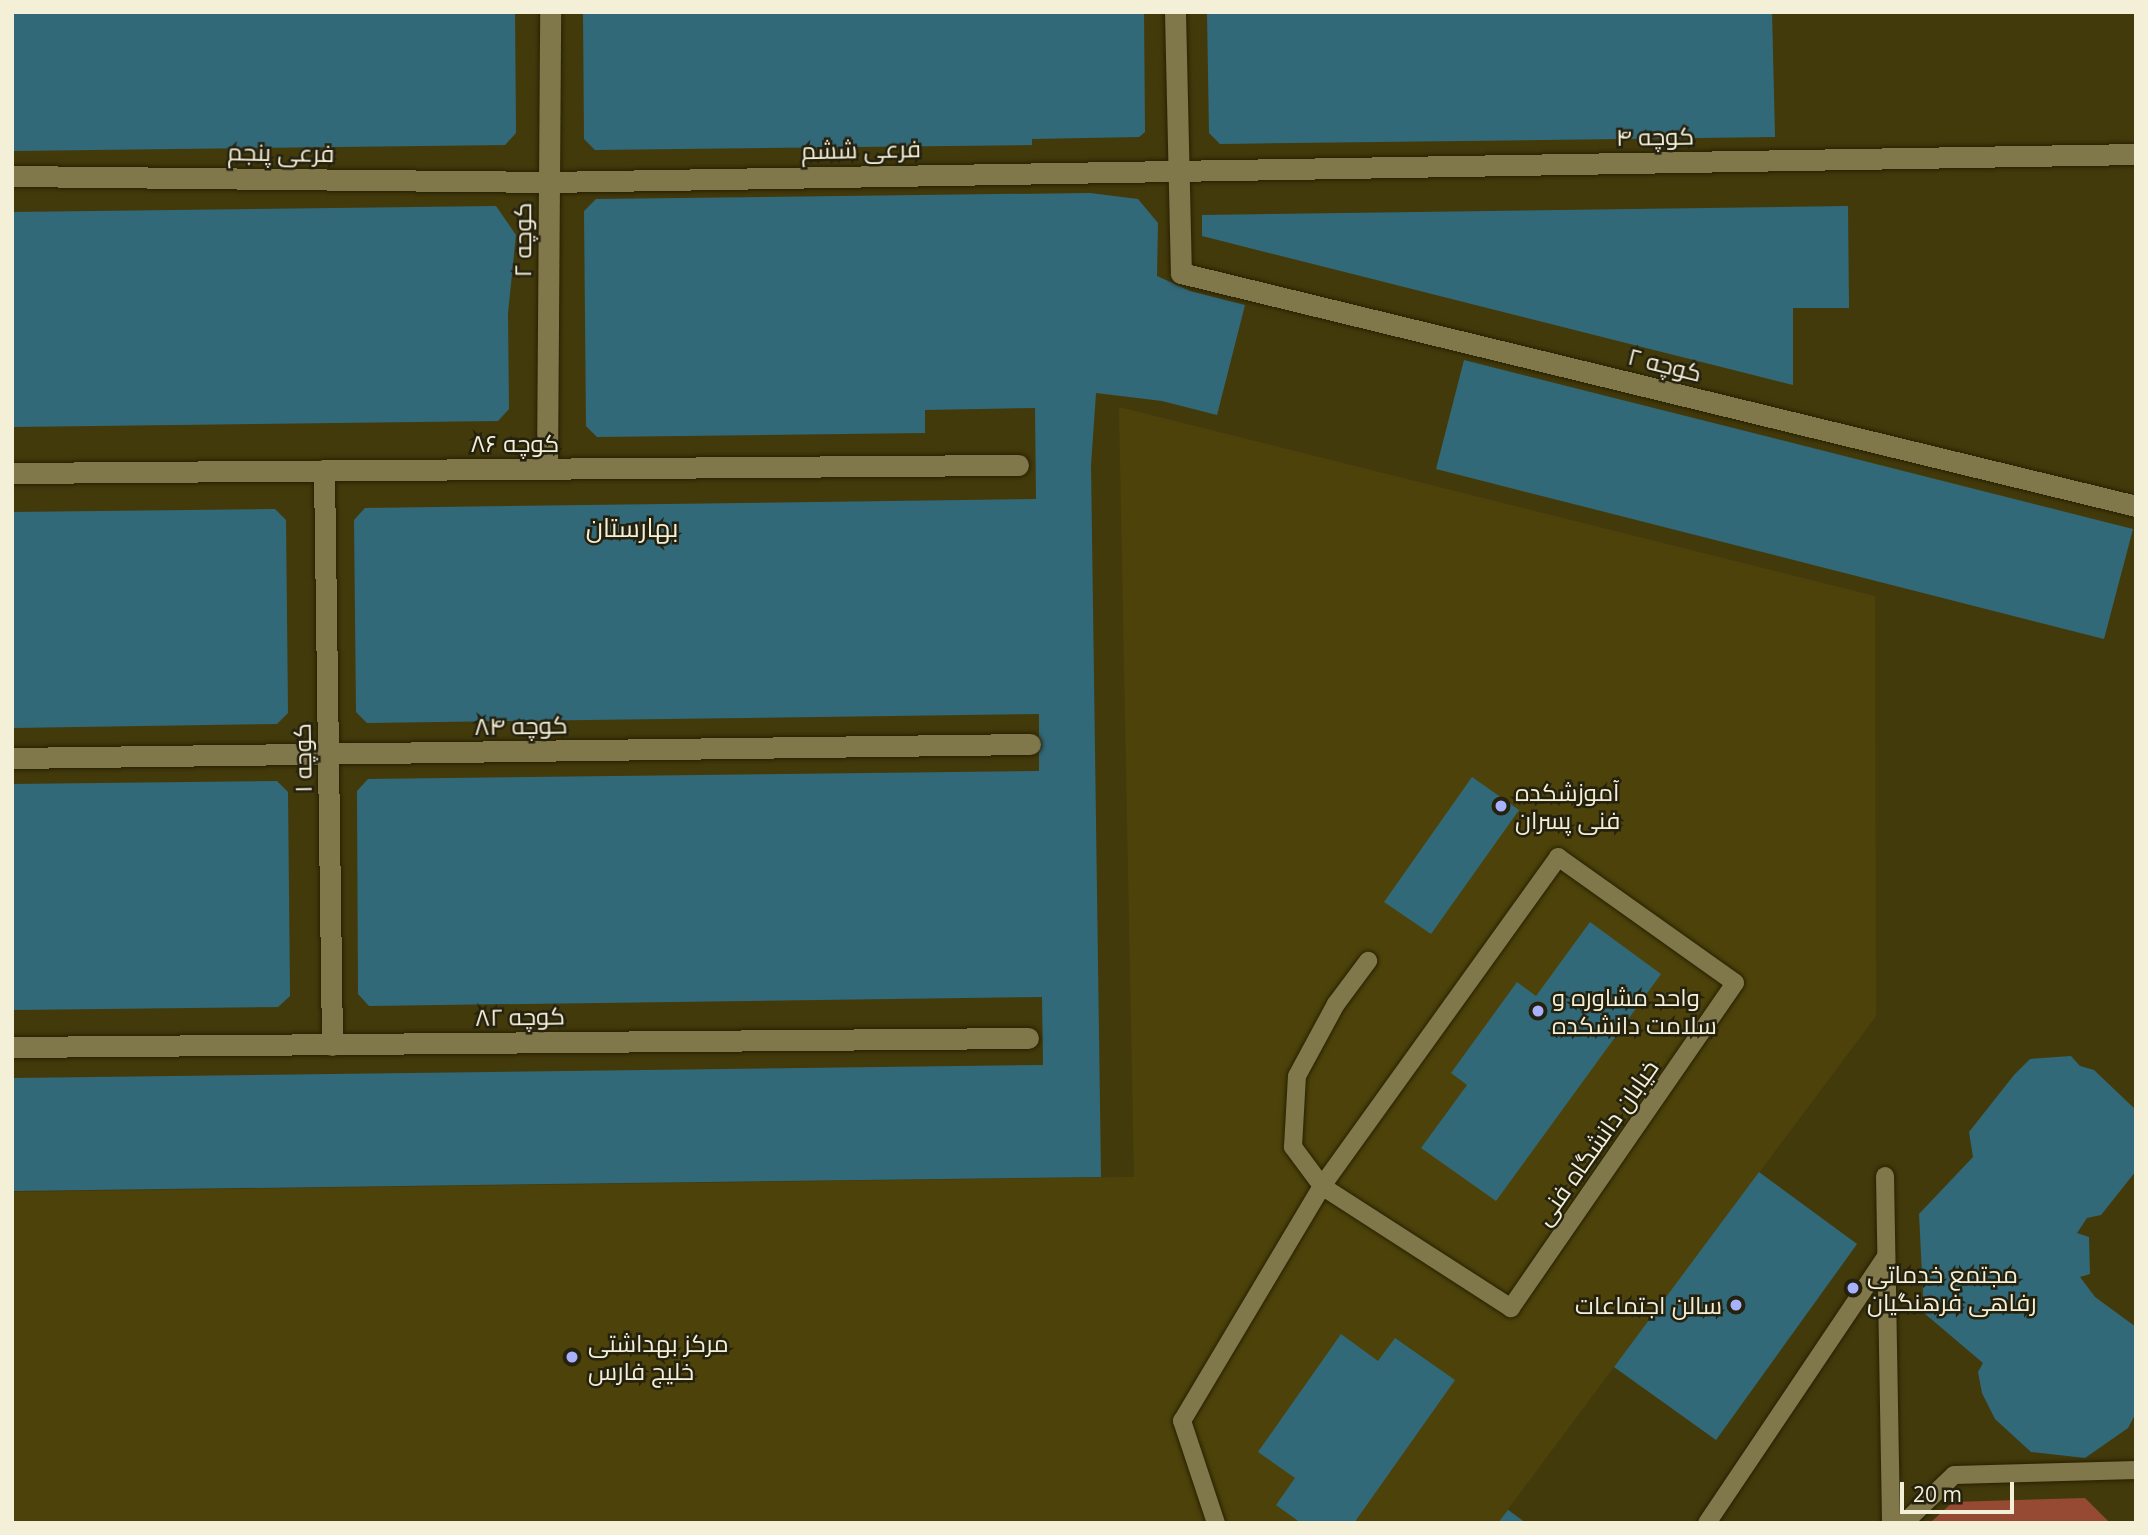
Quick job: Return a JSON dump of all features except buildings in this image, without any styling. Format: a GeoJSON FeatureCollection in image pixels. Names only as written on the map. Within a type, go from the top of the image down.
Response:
{"type":"FeatureCollection","features":[{"type":"Feature","properties":{"kind":"street","name":"کوچه ۲"},"geometry":{"type":"LineString","coordinates":[[547,469],[550,12]]}},
{"type":"Feature","properties":{"kind":"street"},"geometry":{"type":"LineString","coordinates":[[1175,12],[1175,170]]}},
{"type":"Feature","properties":{"kind":"street","name":"کوچه ۴"},"geometry":{"type":"LineString","coordinates":[[1175,170],[2136,154]]}},
{"type":"Feature","properties":{"kind":"street","name":"کوچه ۲"},"geometry":{"type":"LineString","coordinates":[[1175,170],[1181,273],[2136,506]]}},
{"type":"Feature","properties":{"kind":"street","name":"فرعی ششم"},"geometry":{"type":"LineString","coordinates":[[549,181],[1175,170]]}},
{"type":"Feature","properties":{"kind":"street","name":"فرعی پنجم"},"geometry":{"type":"LineString","coordinates":[[12,176],[549,181]]}},
{"type":"Feature","properties":{"kind":"street","name":"کوچه ۸۶"},"geometry":{"type":"LineString","coordinates":[[12,473],[1018,465]]}},
{"type":"Feature","properties":{"kind":"street","name":"کوچه ۱"},"geometry":{"type":"LineString","coordinates":[[324,470],[332,1045]]}},
{"type":"Feature","properties":{"kind":"street","name":"کوچه ۸۴"},"geometry":{"type":"LineString","coordinates":[[12,758],[1030,744]]}},
{"type":"Feature","properties":{"kind":"street","name":"کوچه ۸۲"},"geometry":{"type":"LineString","coordinates":[[12,1046],[1028,1038]]}},
{"type":"Feature","properties":{"kind":"lane","name":"خیابان دانشگاه فنی"},"geometry":{"type":"LineString","coordinates":[[1216,1523],[1182,1422],[1322,1185],[1558,857],[1735,983],[1511,1308],[1322,1185],[1293,1147],[1297,1076],[1336,1004],[1368,961]]}},
{"type":"Feature","properties":{"kind":"lane"},"geometry":{"type":"LineString","coordinates":[[1885,1176],[1891,1523]]}},
{"type":"Feature","properties":{"kind":"lane"},"geometry":{"type":"LineString","coordinates":[[1707,1523],[1886,1257]]}},
{"type":"Feature","properties":{"kind":"lane"},"geometry":{"type":"LineString","coordinates":[[1904,1523],[1954,1475],[2136,1471]]}},
{"type":"Feature","properties":{"kind":"shaded area","name":"آموزشکده فنی پسران"},"geometry":{"type":"Polygon","coordinates":[[[1119,407],[1875,596],[1876,1016],[1508,1509],[1526,1523],[12,1523],[12,1192],[1134,1177],[1119,407]]]}},
{"type":"Feature","properties":{"kind":"shaded area"},"geometry":{"type":"Polygon","coordinates":[[[2085,1498],[2110,1523],[1930,1523],[1953,1502],[2085,1498]]]}},
{"type":"Feature","properties":{"kind":"place","name":"آموزشکده فنی پسران"},"geometry":{"type":"Point","coordinates":[1501,806]}},
{"type":"Feature","properties":{"kind":"place","name":"واحد مشاوره و سلامت دانشکده"},"geometry":{"type":"Point","coordinates":[1538,1011]}},
{"type":"Feature","properties":{"kind":"place","name":"مجتمع خدماتی رفاهی فرهنگیان"},"geometry":{"type":"Point","coordinates":[1853,1288]}},
{"type":"Feature","properties":{"kind":"place","name":"سالن اجتماعات"},"geometry":{"type":"Point","coordinates":[1736,1305]}},
{"type":"Feature","properties":{"kind":"place","name":"مرکز بهداشتی خلیج فارس"},"geometry":{"type":"Point","coordinates":[572,1357]}},
{"type":"Feature","properties":{"kind":"district","name":"بهارستان"},"geometry":{"type":"Point","coordinates":[632,528]}}]}
